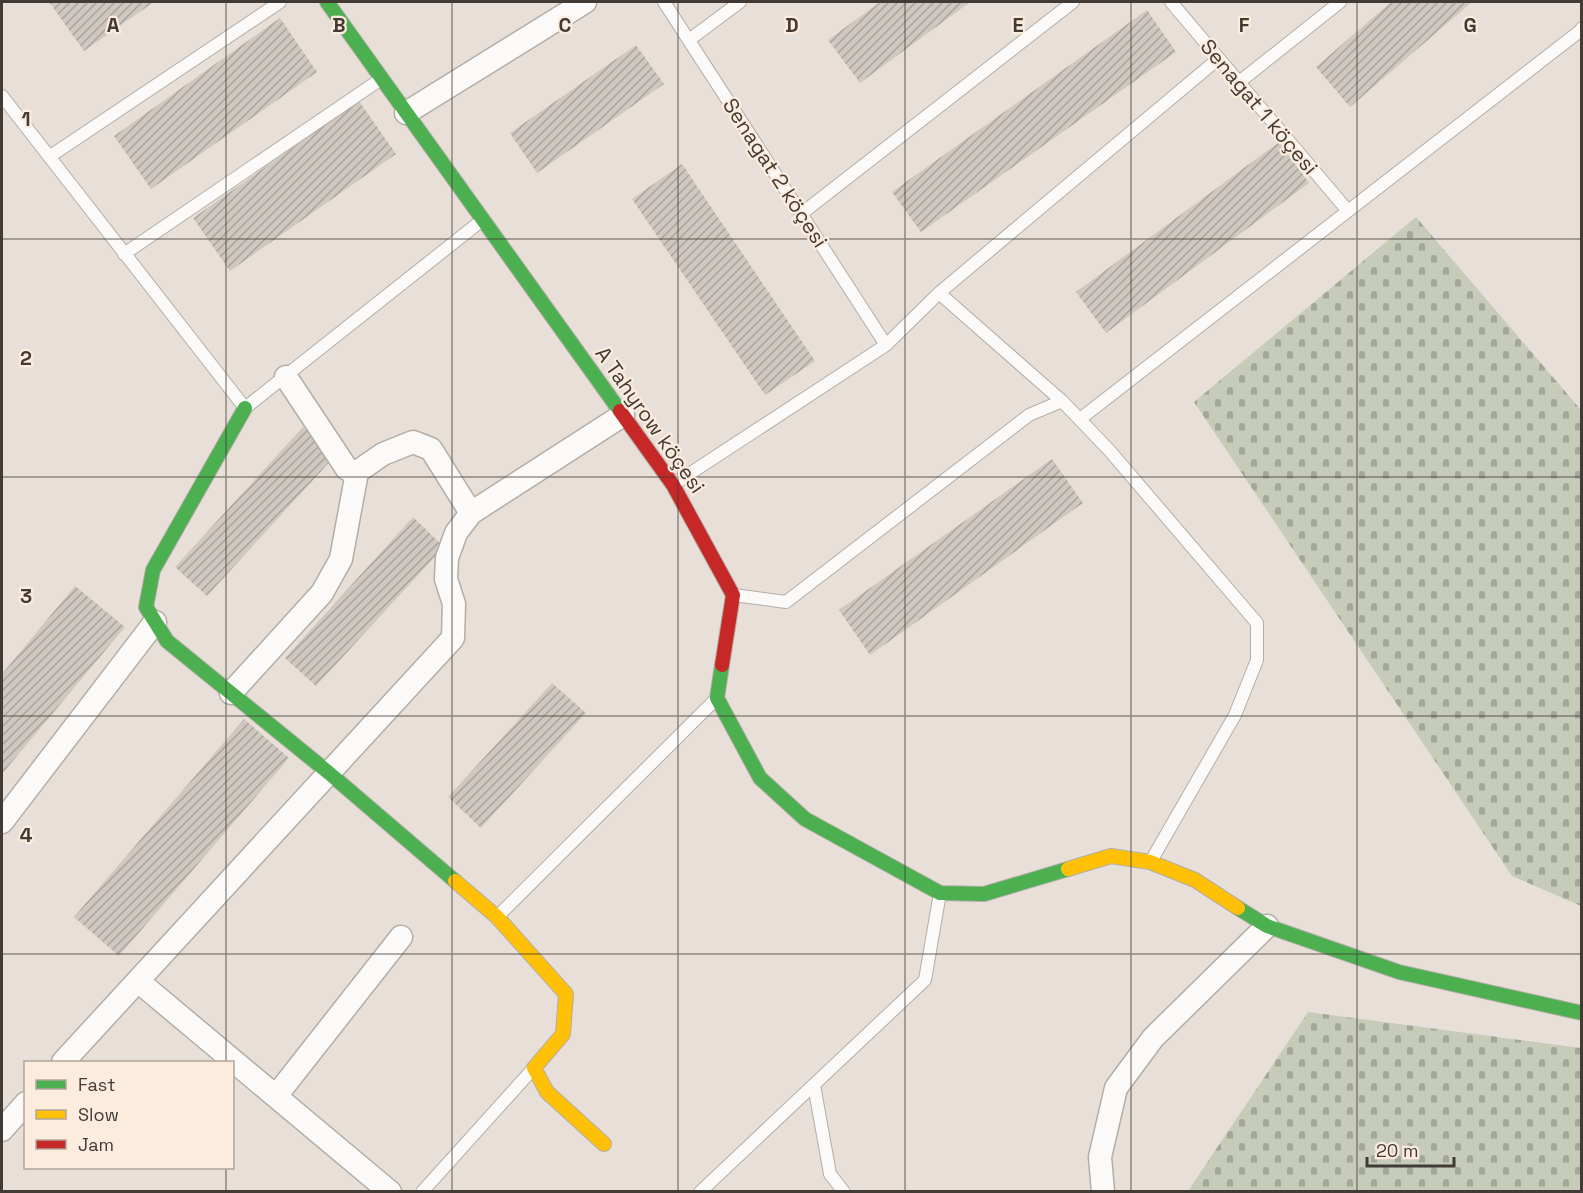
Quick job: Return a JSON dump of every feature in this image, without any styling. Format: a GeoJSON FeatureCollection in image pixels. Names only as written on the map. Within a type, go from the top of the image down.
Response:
{"type":"FeatureCollection","features":[{"type":"Feature","properties":{"kind":"street","name":"A Tahyrow köçesi"},"geometry":{"type":"LineString","coordinates":[[327,2],[673,485],[733,595]]}},
{"type":"Feature","properties":{"kind":"street"},"geometry":{"type":"LineString","coordinates":[[406,113],[585,2]]}},
{"type":"Feature","properties":{"kind":"street"},"geometry":{"type":"LineString","coordinates":[[286,377],[347,469],[357,472]]}},
{"type":"Feature","properties":{"kind":"street"},"geometry":{"type":"LineString","coordinates":[[245,408],[153,570],[146,607],[167,641],[329,773],[497,917],[566,994],[563,1034],[534,1068],[548,1092],[604,1144]]}},
{"type":"Feature","properties":{"kind":"street"},"geometry":{"type":"LineString","coordinates":[[64,1061],[453,638],[454,604],[446,579],[447,558],[456,533],[471,513],[623,415]]}},
{"type":"Feature","properties":{"kind":"street"},"geometry":{"type":"LineString","coordinates":[[231,693],[322,593],[341,559],[357,472],[383,454],[413,442],[430,449],[471,513]]}},
{"type":"Feature","properties":{"kind":"street"},"geometry":{"type":"LineString","coordinates":[[733,595],[717,698],[760,778],[805,819],[940,892],[984,894],[1111,856],[1150,862],[1195,880],[1268,926],[1399,972],[1581,1013]]}},
{"type":"Feature","properties":{"kind":"street"},"geometry":{"type":"LineString","coordinates":[[2,822],[155,622]]}},
{"type":"Feature","properties":{"kind":"street"},"geometry":{"type":"LineString","coordinates":[[1103,1191],[1100,1157],[1116,1088],[1153,1038],[1268,926]]}},
{"type":"Feature","properties":{"kind":"street"},"geometry":{"type":"LineString","coordinates":[[276,1096],[401,937]]}},
{"type":"Feature","properties":{"kind":"street"},"geometry":{"type":"LineString","coordinates":[[138,981],[390,1191]]}},
{"type":"Feature","properties":{"kind":"street"},"geometry":{"type":"LineString","coordinates":[[2,1130],[24,1105]]}},
{"type":"Feature","properties":{"kind":"lane"},"geometry":{"type":"LineString","coordinates":[[49,157],[280,2]]}},
{"type":"Feature","properties":{"kind":"lane","name":"Senagat 2 köçesi"},"geometry":{"type":"LineString","coordinates":[[664,2],[885,345]]}},
{"type":"Feature","properties":{"kind":"lane"},"geometry":{"type":"LineString","coordinates":[[688,40],[741,2]]}},
{"type":"Feature","properties":{"kind":"lane"},"geometry":{"type":"LineString","coordinates":[[801,214],[1073,2]]}},
{"type":"Feature","properties":{"kind":"lane","name":"Senagat 1 köçesi"},"geometry":{"type":"LineString","coordinates":[[1171,2],[1348,211]]}},
{"type":"Feature","properties":{"kind":"lane"},"geometry":{"type":"LineString","coordinates":[[1238,83],[1340,2]]}},
{"type":"Feature","properties":{"kind":"lane"},"geometry":{"type":"LineString","coordinates":[[1080,419],[1581,28]]}},
{"type":"Feature","properties":{"kind":"lane"},"geometry":{"type":"LineString","coordinates":[[673,485],[885,345],[939,293],[1218,59]]}},
{"type":"Feature","properties":{"kind":"lane"},"geometry":{"type":"LineString","coordinates":[[124,254],[382,78]]}},
{"type":"Feature","properties":{"kind":"lane"},"geometry":{"type":"LineString","coordinates":[[2,96],[245,408],[482,220]]}},
{"type":"Feature","properties":{"kind":"lane"},"geometry":{"type":"LineString","coordinates":[[939,293],[1080,419],[1257,623],[1257,660],[1235,715],[1150,862]]}},
{"type":"Feature","properties":{"kind":"lane"},"geometry":{"type":"LineString","coordinates":[[733,595],[786,602],[1029,414],[1062,401]]}},
{"type":"Feature","properties":{"kind":"lane"},"geometry":{"type":"LineString","coordinates":[[497,917],[717,698]]}},
{"type":"Feature","properties":{"kind":"lane"},"geometry":{"type":"LineString","coordinates":[[700,1191],[925,980],[940,892]]}},
{"type":"Feature","properties":{"kind":"lane"},"geometry":{"type":"LineString","coordinates":[[422,1191],[534,1068]]}},
{"type":"Feature","properties":{"kind":"lane"},"geometry":{"type":"LineString","coordinates":[[814,1085],[830,1174],[844,1191]]}},
{"type":"Feature","properties":{"kind":"green space"},"geometry":{"type":"Polygon","coordinates":[[[1416,217],[1581,410],[1581,906],[1512,876],[1194,402],[1416,217]]]}},
{"type":"Feature","properties":{"kind":"green space"},"geometry":{"type":"Polygon","coordinates":[[[1308,1012],[1581,1048],[1581,1191],[1188,1191],[1308,1012]]]}},
{"type":"Feature","properties":{"kind":"building"},"geometry":{"type":"Polygon","coordinates":[[[49,2],[154,2],[84,51],[49,2]]]}},
{"type":"Feature","properties":{"kind":"building"},"geometry":{"type":"Polygon","coordinates":[[[880,2],[970,2],[860,83],[828,40],[880,2]]]}},
{"type":"Feature","properties":{"kind":"building"},"geometry":{"type":"Polygon","coordinates":[[[1391,2],[1472,2],[1350,107],[1316,67],[1391,2]]]}},
{"type":"Feature","properties":{"kind":"building"},"geometry":{"type":"Polygon","coordinates":[[[1147,10],[1176,52],[921,232],[892,192],[1147,10]]]}},
{"type":"Feature","properties":{"kind":"building"},"geometry":{"type":"Polygon","coordinates":[[[280,18],[317,72],[151,189],[114,136],[280,18]]]}},
{"type":"Feature","properties":{"kind":"building"},"geometry":{"type":"Polygon","coordinates":[[[636,45],[664,84],[537,173],[510,133],[636,45]]]}},
{"type":"Feature","properties":{"kind":"building"},"geometry":{"type":"Polygon","coordinates":[[[359,101],[396,154],[230,271],[193,218],[359,101]]]}},
{"type":"Feature","properties":{"kind":"building"},"geometry":{"type":"Polygon","coordinates":[[[1279,142],[1309,183],[1106,333],[1076,292],[1279,142]]]}},
{"type":"Feature","properties":{"kind":"building"},"geometry":{"type":"Polygon","coordinates":[[[682,164],[815,361],[765,395],[632,199],[682,164]]]}},
{"type":"Feature","properties":{"kind":"building"},"geometry":{"type":"Polygon","coordinates":[[[303,427],[335,456],[207,596],[175,567],[303,427]]]}},
{"type":"Feature","properties":{"kind":"building"},"geometry":{"type":"Polygon","coordinates":[[[1052,459],[1083,503],[870,655],[839,610],[1052,459]]]}},
{"type":"Feature","properties":{"kind":"building"},"geometry":{"type":"Polygon","coordinates":[[[413,517],[444,547],[316,686],[285,658],[413,517]]]}},
{"type":"Feature","properties":{"kind":"building"},"geometry":{"type":"Polygon","coordinates":[[[75,586],[125,627],[2,774],[2,674],[75,586]]]}},
{"type":"Feature","properties":{"kind":"building"},"geometry":{"type":"Polygon","coordinates":[[[552,683],[586,713],[481,828],[448,797],[552,683]]]}},
{"type":"Feature","properties":{"kind":"building"},"geometry":{"type":"Polygon","coordinates":[[[244,719],[289,758],[119,956],[74,917],[244,719]]]}},
{"type":"Feature","properties":{"kind":"traffic: fast"},"geometry":{"type":"LineString","coordinates":[[327,2],[620,411]]}},
{"type":"Feature","properties":{"kind":"traffic: fast"},"geometry":{"type":"LineString","coordinates":[[245,408],[153,570],[146,607],[167,641],[329,773],[455,881]]}},
{"type":"Feature","properties":{"kind":"traffic: fast"},"geometry":{"type":"LineString","coordinates":[[722,665],[717,698],[760,778],[805,819],[940,893],[984,894],[1068,869]]}},
{"type":"Feature","properties":{"kind":"traffic: fast"},"geometry":{"type":"LineString","coordinates":[[1238,908],[1267,926],[1399,972],[1582,1013]]}},
{"type":"Feature","properties":{"kind":"traffic: slow"},"geometry":{"type":"LineString","coordinates":[[1068,869],[1111,856],[1150,862],[1195,880],[1238,908]]}},
{"type":"Feature","properties":{"kind":"traffic: slow"},"geometry":{"type":"LineString","coordinates":[[455,881],[497,917],[566,994],[563,1034],[534,1068],[547,1092],[604,1144]]}},
{"type":"Feature","properties":{"kind":"traffic: jam"},"geometry":{"type":"LineString","coordinates":[[620,411],[673,485],[733,595],[722,665]]}}]}
